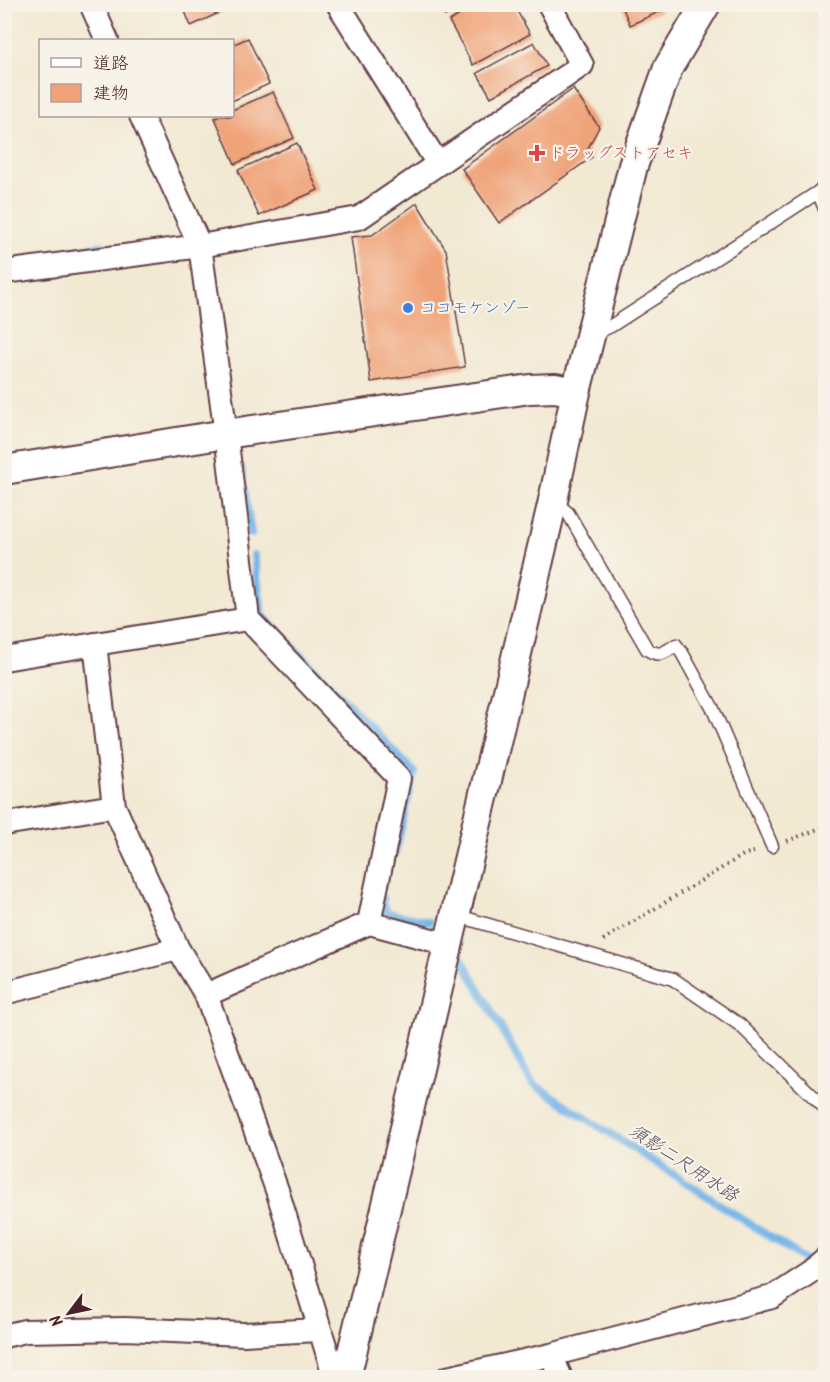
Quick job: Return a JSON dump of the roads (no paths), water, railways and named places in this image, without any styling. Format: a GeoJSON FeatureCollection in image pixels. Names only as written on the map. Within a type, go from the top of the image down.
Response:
{"type":"FeatureCollection","features":[{"type":"Feature","properties":{"kind":"street"},"geometry":{"type":"LineString","coordinates":[[91,4],[107,39]]}},
{"type":"Feature","properties":{"kind":"street"},"geometry":{"type":"LineString","coordinates":[[338,4],[438,164]]}},
{"type":"Feature","properties":{"kind":"street"},"geometry":{"type":"LineString","coordinates":[[4,272],[200,246],[359,218],[582,65],[549,4]]}},
{"type":"Feature","properties":{"kind":"street"},"geometry":{"type":"LineString","coordinates":[[346,1377],[552,505],[576,392],[633,166],[668,68],[706,4]]}},
{"type":"Feature","properties":{"kind":"street"},"geometry":{"type":"LineString","coordinates":[[141,117],[200,246],[248,619],[399,778],[369,923]]}},
{"type":"Feature","properties":{"kind":"street"},"geometry":{"type":"LineString","coordinates":[[4,470],[530,389],[555,388],[576,392]]}},
{"type":"Feature","properties":{"kind":"street"},"geometry":{"type":"LineString","coordinates":[[4,659],[248,619]]}},
{"type":"Feature","properties":{"kind":"street"},"geometry":{"type":"LineString","coordinates":[[95,644],[114,806],[178,949],[206,995],[277,1190],[335,1377]]}},
{"type":"Feature","properties":{"kind":"street"},"geometry":{"type":"LineString","coordinates":[[4,824],[114,806]]}},
{"type":"Feature","properties":{"kind":"street"},"geometry":{"type":"LineString","coordinates":[[206,995],[369,923],[447,944]]}},
{"type":"Feature","properties":{"kind":"street"},"geometry":{"type":"LineString","coordinates":[[4,993],[178,949]]}},
{"type":"Feature","properties":{"kind":"street"},"geometry":{"type":"LineString","coordinates":[[447,1377],[551,1354],[772,1298],[810,1272],[825,1258]]}},
{"type":"Feature","properties":{"kind":"street"},"geometry":{"type":"LineString","coordinates":[[4,1336],[25,1331],[124,1329],[244,1334],[319,1330]]}},
{"type":"Feature","properties":{"kind":"street"},"geometry":{"type":"LineString","coordinates":[[551,1354],[561,1377]]}},
{"type":"Feature","properties":{"kind":"lane"},"geometry":{"type":"LineString","coordinates":[[592,331],[600,331],[611,326],[822,190],[825,211]]}},
{"type":"Feature","properties":{"kind":"lane"},"geometry":{"type":"LineString","coordinates":[[552,505],[561,507],[568,513],[647,649],[654,654],[661,654],[676,645],[682,653],[713,709],[772,846]]}},
{"type":"Feature","properties":{"kind":"lane"},"geometry":{"type":"LineString","coordinates":[[454,914],[673,979],[740,1026],[825,1109]]}},
{"type":"Feature","properties":{"kind":"waterway"},"geometry":{"type":"LineString","coordinates":[[56,254],[102,246]]}},
{"type":"Feature","properties":{"kind":"waterway"},"geometry":{"type":"LineString","coordinates":[[241,467],[251,534]]}},
{"type":"Feature","properties":{"kind":"waterway"},"geometry":{"type":"LineString","coordinates":[[254,555],[262,615],[414,772],[395,852]]}},
{"type":"Feature","properties":{"kind":"waterway"},"geometry":{"type":"LineString","coordinates":[[383,899],[382,905],[388,913],[429,922]]}},
{"type":"Feature","properties":{"kind":"waterway","name":"須影二尺用水路"},"geometry":{"type":"LineString","coordinates":[[462,959],[532,1083],[809,1262]]}},
{"type":"Feature","properties":{"kind":"place","name":"ドラッグストアセキ"},"geometry":{"type":"Point","coordinates":[537,153]}},
{"type":"Feature","properties":{"kind":"place","name":"ココモケンゾー"},"geometry":{"type":"Point","coordinates":[408,308]}}]}
